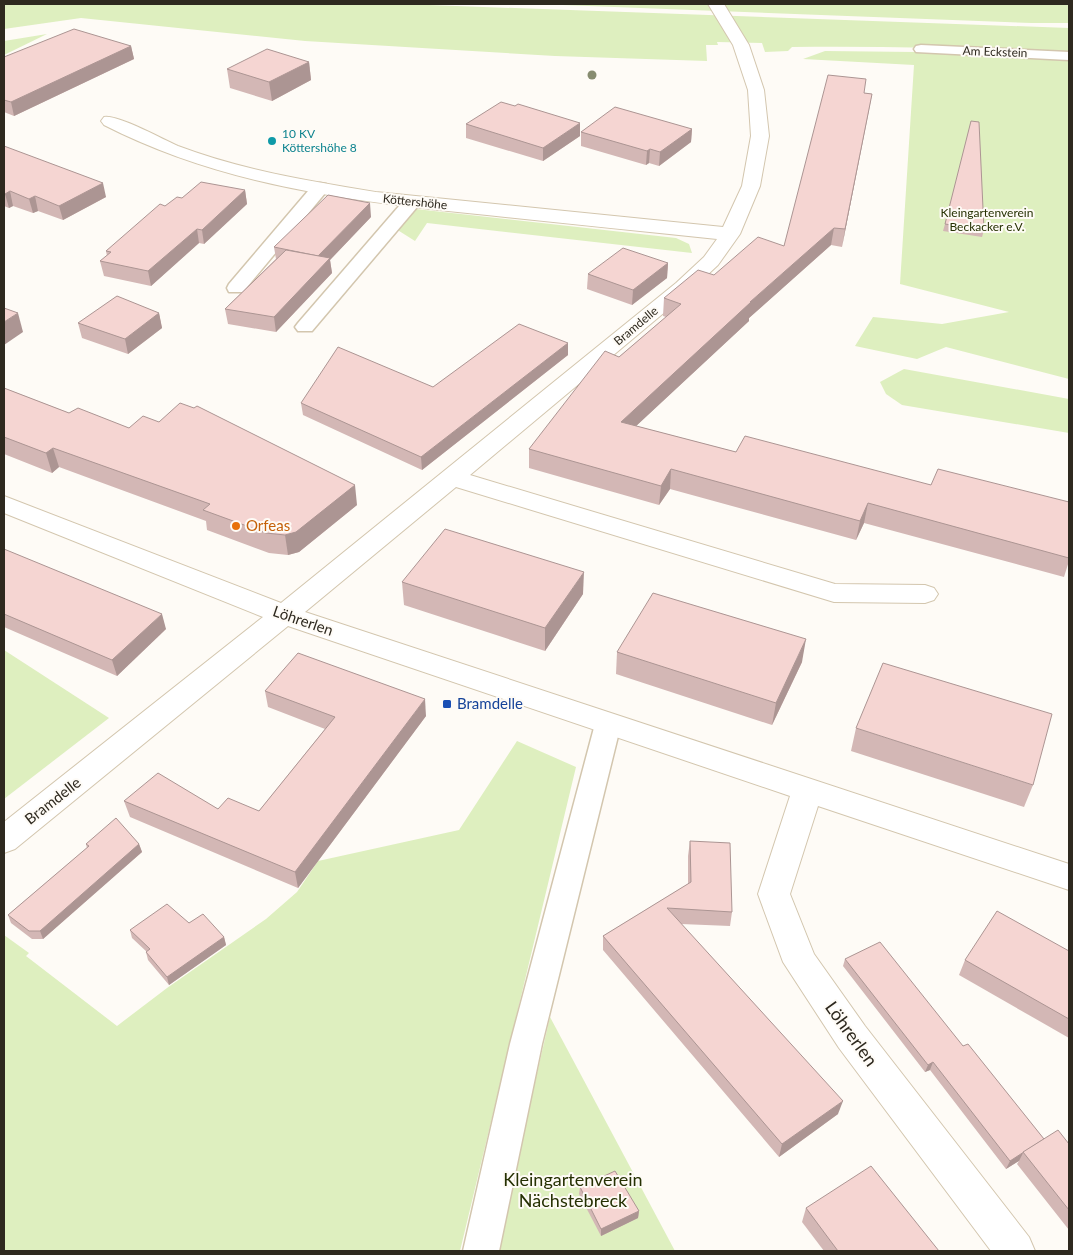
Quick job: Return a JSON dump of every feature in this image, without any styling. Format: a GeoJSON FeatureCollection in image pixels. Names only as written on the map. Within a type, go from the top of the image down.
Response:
{"type":"FeatureCollection","features":[{"type":"Feature","properties":{"kind":"street","name":"Bramdelle"},"geometry":{"type":"LineString","coordinates":[[4,840],[452,478],[683,287],[711,261],[730,234],[750,186],[760,136],[756,90],[741,45],[716,4]]}},
{"type":"Feature","properties":{"kind":"street","name":"Köttershöhe"},"geometry":{"type":"LineString","coordinates":[[110,121],[131,132],[185,153],[256,174],[320,188],[376,198],[730,234]]}},
{"type":"Feature","properties":{"kind":"street"},"geometry":{"type":"LineString","coordinates":[[452,478],[834,593],[925,594]]}},
{"type":"Feature","properties":{"kind":"street","name":"Löhrerlen"},"geometry":{"type":"LineString","coordinates":[[4,504],[284,615],[1069,878]]}},
{"type":"Feature","properties":{"kind":"street","name":"Löhrerlen"},"geometry":{"type":"LineString","coordinates":[[808,789],[774,894],[800,962],[852,1037],[1015,1251]]}},
{"type":"Feature","properties":{"kind":"lane","name":"Am Eckstein"},"geometry":{"type":"LineString","coordinates":[[921,49],[1069,56]]}},
{"type":"Feature","properties":{"kind":"lane"},"geometry":{"type":"LineString","coordinates":[[236,288],[320,188]]}},
{"type":"Feature","properties":{"kind":"lane"},"geometry":{"type":"LineString","coordinates":[[305,327],[412,202]]}},
{"type":"Feature","properties":{"kind":"lane"},"geometry":{"type":"LineString","coordinates":[[481,1251],[526,1044],[608,724]]}},
{"type":"Feature","properties":{"kind":"green space"},"geometry":{"type":"Polygon","coordinates":[[[4,4],[402,4],[1069,28],[1069,54],[861,47],[792,47],[788,51],[765,52],[762,43],[717,42],[718,45],[706,45],[707,61],[555,56],[305,41],[81,18],[4,29],[4,4]]]}},
{"type":"Feature","properties":{"kind":"green space"},"geometry":{"type":"Polygon","coordinates":[[[536,4],[1069,4],[1069,23],[1032,23],[536,4]]]}},
{"type":"Feature","properties":{"kind":"green space"},"geometry":{"type":"Polygon","coordinates":[[[47,34],[4,55],[4,41],[47,34]]]}},
{"type":"Feature","properties":{"kind":"green space","name":"Kleingartenverein Beckacker e.V."},"geometry":{"type":"Polygon","coordinates":[[[825,51],[915,52],[1069,60],[1069,379],[946,347],[917,359],[855,346],[873,317],[942,324],[1009,312],[900,284],[914,65],[803,59],[825,51]]]}},
{"type":"Feature","properties":{"kind":"green space"},"geometry":{"type":"Polygon","coordinates":[[[398,207],[676,238],[689,244],[692,253],[427,223],[415,241],[388,224],[398,207]]]}},
{"type":"Feature","properties":{"kind":"green space"},"geometry":{"type":"Polygon","coordinates":[[[904,369],[1069,399],[1069,433],[902,405],[886,394],[880,382],[904,369]]]}},
{"type":"Feature","properties":{"kind":"green space"},"geometry":{"type":"Polygon","coordinates":[[[4,650],[109,718],[4,799],[4,650]]]}},
{"type":"Feature","properties":{"kind":"green space"},"geometry":{"type":"Polygon","coordinates":[[[517,741],[576,767],[460,1251],[4,1251],[4,935],[29,953],[26,956],[117,1026],[167,988],[266,919],[297,892],[318,861],[459,830],[517,741]]]}},
{"type":"Feature","properties":{"kind":"green space","name":"Kleingartenverein Nächstebreck"},"geometry":{"type":"Polygon","coordinates":[[[550,1017],[675,1251],[496,1251],[550,1017]]]}},
{"type":"Feature","properties":{"kind":"building"},"geometry":{"type":"Polygon","coordinates":[[[74,29],[131,46],[11,102],[4,100],[4,57],[74,29]]]}},
{"type":"Feature","properties":{"kind":"building"},"geometry":{"type":"Polygon","coordinates":[[[267,49],[309,62],[269,82],[227,69],[267,49]]]}},
{"type":"Feature","properties":{"kind":"building"},"geometry":{"type":"Polygon","coordinates":[[[828,75],[866,79],[864,93],[872,94],[845,229],[834,228],[750,302],[621,422],[736,452],[745,436],[931,485],[938,469],[1069,502],[1069,558],[868,503],[860,521],[671,469],[661,486],[529,449],[605,351],[619,357],[681,304],[664,298],[698,270],[714,275],[758,237],[784,246],[828,75]]]}},
{"type":"Feature","properties":{"kind":"building"},"geometry":{"type":"Polygon","coordinates":[[[501,102],[515,106],[518,104],[580,123],[543,148],[466,124],[501,102]]]}},
{"type":"Feature","properties":{"kind":"building"},"geometry":{"type":"Polygon","coordinates":[[[615,107],[692,129],[660,152],[650,149],[647,151],[581,132],[615,107]]]}},
{"type":"Feature","properties":{"kind":"building"},"geometry":{"type":"Polygon","coordinates":[[[971,121],[979,122],[984,230],[945,224],[971,121]]]}},
{"type":"Feature","properties":{"kind":"building"},"geometry":{"type":"Polygon","coordinates":[[[4,146],[103,183],[59,206],[35,196],[29,199],[10,191],[5,194],[4,146]]]}},
{"type":"Feature","properties":{"kind":"building"},"geometry":{"type":"Polygon","coordinates":[[[201,182],[245,190],[202,230],[197,229],[148,271],[100,261],[111,252],[106,251],[160,204],[165,206],[177,197],[182,198],[201,182]]]}},
{"type":"Feature","properties":{"kind":"building"},"geometry":{"type":"Polygon","coordinates":[[[328,195],[370,203],[318,256],[274,247],[328,195]]]}},
{"type":"Feature","properties":{"kind":"building"},"geometry":{"type":"Polygon","coordinates":[[[623,248],[668,263],[633,290],[588,274],[623,248]]]}},
{"type":"Feature","properties":{"kind":"building"},"geometry":{"type":"Polygon","coordinates":[[[286,250],[330,258],[274,317],[225,309],[286,250]]]}},
{"type":"Feature","properties":{"kind":"building"},"geometry":{"type":"Polygon","coordinates":[[[117,296],[159,313],[125,339],[78,323],[117,296]]]}},
{"type":"Feature","properties":{"kind":"building"},"geometry":{"type":"Polygon","coordinates":[[[4,308],[18,313],[4,322],[4,308]]]}},
{"type":"Feature","properties":{"kind":"building"},"geometry":{"type":"Polygon","coordinates":[[[519,324],[568,343],[421,457],[301,403],[338,347],[433,387],[519,324]]]}},
{"type":"Feature","properties":{"kind":"building"},"geometry":{"type":"Polygon","coordinates":[[[4,388],[69,413],[78,408],[129,428],[143,416],[159,422],[180,403],[194,408],[197,406],[355,485],[296,532],[285,535],[266,533],[203,510],[210,504],[53,448],[46,453],[4,437],[4,388]]]}},
{"type":"Feature","properties":{"kind":"building"},"geometry":{"type":"Polygon","coordinates":[[[445,529],[584,572],[545,628],[402,582],[445,529]]]}},
{"type":"Feature","properties":{"kind":"building"},"geometry":{"type":"Polygon","coordinates":[[[4,549],[162,614],[112,660],[4,614],[4,549]]]}},
{"type":"Feature","properties":{"kind":"building"},"geometry":{"type":"Polygon","coordinates":[[[653,593],[806,639],[776,703],[617,652],[653,593]]]}},
{"type":"Feature","properties":{"kind":"building"},"geometry":{"type":"Polygon","coordinates":[[[298,653],[425,699],[295,872],[124,801],[158,773],[218,809],[228,798],[259,811],[335,717],[265,691],[298,653]]]}},
{"type":"Feature","properties":{"kind":"building"},"geometry":{"type":"Polygon","coordinates":[[[883,663],[1052,714],[1033,785],[856,728],[883,663]]]}},
{"type":"Feature","properties":{"kind":"building"},"geometry":{"type":"Polygon","coordinates":[[[116,818],[139,844],[40,931],[29,931],[8,915],[89,846],[86,844],[116,818]]]}},
{"type":"Feature","properties":{"kind":"building"},"geometry":{"type":"Polygon","coordinates":[[[690,841],[730,843],[732,912],[667,908],[843,1101],[782,1144],[603,936],[691,882],[690,841]]]}},
{"type":"Feature","properties":{"kind":"building"},"geometry":{"type":"Polygon","coordinates":[[[167,904],[189,923],[203,914],[224,937],[167,977],[146,952],[150,949],[130,930],[167,904]]]}},
{"type":"Feature","properties":{"kind":"building"},"geometry":{"type":"Polygon","coordinates":[[[997,911],[1069,951],[1069,1019],[965,960],[997,911]]]}},
{"type":"Feature","properties":{"kind":"building"},"geometry":{"type":"Polygon","coordinates":[[[880,942],[963,1046],[968,1044],[1044,1139],[1010,1161],[933,1062],[928,1065],[845,959],[880,942]]]}},
{"type":"Feature","properties":{"kind":"building"},"geometry":{"type":"Polygon","coordinates":[[[1058,1130],[1069,1144],[1069,1210],[1023,1152],[1058,1130]]]}},
{"type":"Feature","properties":{"kind":"building"},"geometry":{"type":"Polygon","coordinates":[[[871,1166],[939,1251],[838,1251],[806,1208],[871,1166]]]}},
{"type":"Feature","properties":{"kind":"building"},"geometry":{"type":"Polygon","coordinates":[[[615,1171],[639,1211],[601,1229],[580,1187],[615,1171]]]}},
{"type":"Feature","properties":{"kind":"place","name":"10 KV Köttershöhe 8"},"geometry":{"type":"Point","coordinates":[272,141]}},
{"type":"Feature","properties":{"kind":"place","name":"Orfeas"},"geometry":{"type":"Point","coordinates":[236,526]}},
{"type":"Feature","properties":{"kind":"place","name":"Bramdelle"},"geometry":{"type":"Point","coordinates":[447,704]}}]}
